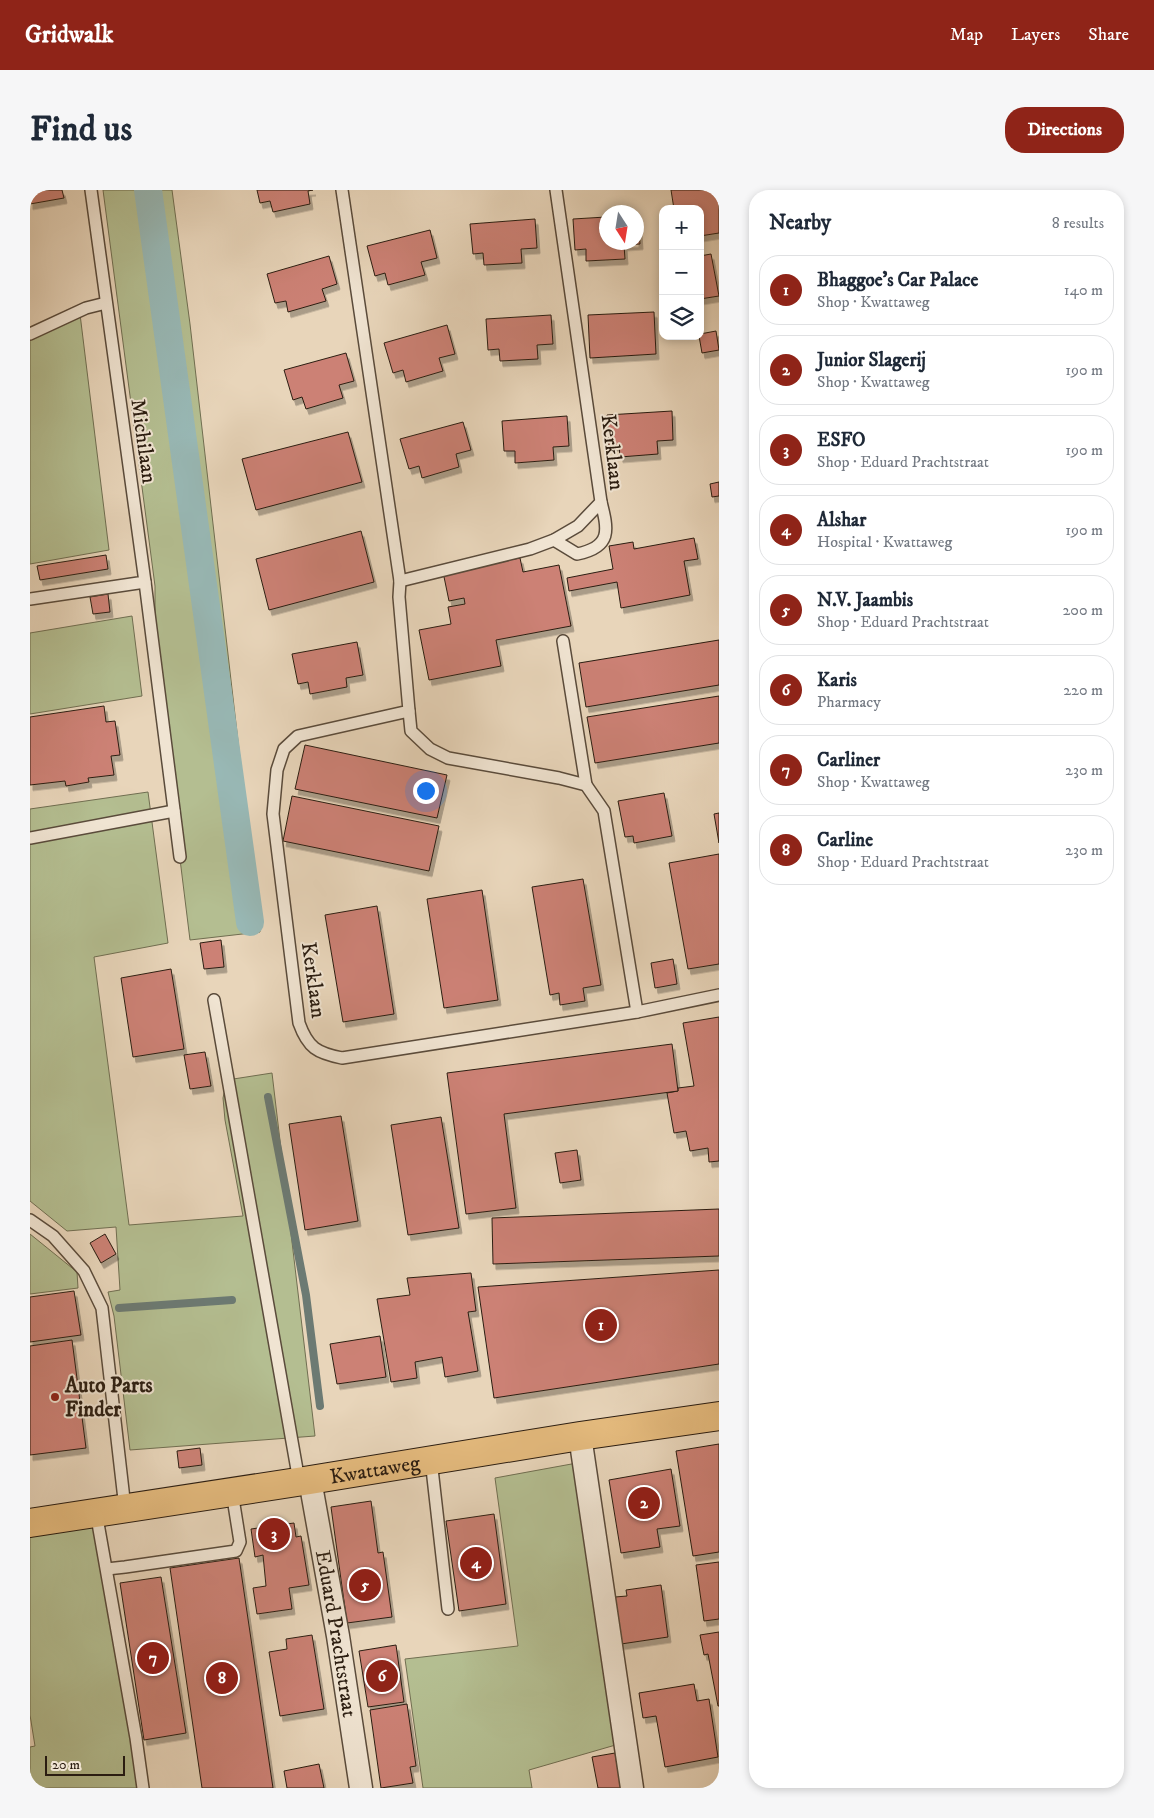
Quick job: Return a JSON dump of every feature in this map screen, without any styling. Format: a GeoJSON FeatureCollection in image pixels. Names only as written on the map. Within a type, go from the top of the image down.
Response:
{"type":"FeatureCollection","features":[{"type":"Feature","properties":{"kind":"main road","name":"Kwattaweg"},"geometry":{"type":"LineString","coordinates":[[30,1523],[580,1436],[719,1416]]}},
{"type":"Feature","properties":{"kind":"street"},"geometry":{"type":"LineString","coordinates":[[580,1436],[632,1788]]}},
{"type":"Feature","properties":{"kind":"street","name":"Eduard Prachtstraat"},"geometry":{"type":"LineString","coordinates":[[305,1481],[338,1636],[361,1788]]}},
{"type":"Feature","properties":{"kind":"lane","name":"Michilaan"},"geometry":{"type":"LineString","coordinates":[[91,190],[145,582],[180,857]]}},
{"type":"Feature","properties":{"kind":"lane"},"geometry":{"type":"LineString","coordinates":[[342,190],[400,581],[399,597],[411,731],[430,749],[448,758],[559,778],[586,785]]}},
{"type":"Feature","properties":{"kind":"lane","name":"Kerklaan"},"geometry":{"type":"LineString","coordinates":[[400,581],[530,549],[554,540],[578,526],[601,502],[556,190]]}},
{"type":"Feature","properties":{"kind":"lane"},"geometry":{"type":"LineString","coordinates":[[30,334],[86,308],[106,303]]}},
{"type":"Feature","properties":{"kind":"lane"},"geometry":{"type":"LineString","coordinates":[[554,540],[577,554],[590,551],[601,544],[607,528],[601,502]]}},
{"type":"Feature","properties":{"kind":"lane"},"geometry":{"type":"LineString","coordinates":[[30,599],[145,582]]}},
{"type":"Feature","properties":{"kind":"lane"},"geometry":{"type":"LineString","coordinates":[[563,641],[586,785],[604,811],[637,1012]]}},
{"type":"Feature","properties":{"kind":"lane","name":"Kerklaan"},"geometry":{"type":"LineString","coordinates":[[409,711],[298,736],[284,749],[277,770],[273,814],[300,1023],[304,1037],[313,1048],[326,1055],[342,1058],[637,1012],[719,995]]}},
{"type":"Feature","properties":{"kind":"lane"},"geometry":{"type":"LineString","coordinates":[[30,838],[174,811]]}},
{"type":"Feature","properties":{"kind":"lane"},"geometry":{"type":"LineString","coordinates":[[214,1000],[305,1481]]}},
{"type":"Feature","properties":{"kind":"lane"},"geometry":{"type":"LineString","coordinates":[[30,1220],[53,1236],[84,1270],[102,1308],[125,1508]]}},
{"type":"Feature","properties":{"kind":"lane"},"geometry":{"type":"LineString","coordinates":[[431,1460],[448,1609]]}},
{"type":"Feature","properties":{"kind":"lane"},"geometry":{"type":"LineString","coordinates":[[107,1569],[236,1551],[240,1542],[232,1492]]}},
{"type":"Feature","properties":{"kind":"lane"},"geometry":{"type":"LineString","coordinates":[[96,1512],[143,1788]]}},
{"type":"Feature","properties":{"kind":"green space"},"geometry":{"type":"Polygon","coordinates":[[[103,190],[172,190],[190,324],[260,932],[190,940],[167,754],[155,620],[155,586],[103,190]]]}},
{"type":"Feature","properties":{"kind":"green space"},"geometry":{"type":"Polygon","coordinates":[[[80,314],[109,550],[30,564],[30,340],[80,314]]]}},
{"type":"Feature","properties":{"kind":"green space"},"geometry":{"type":"Polygon","coordinates":[[[132,616],[142,696],[30,714],[30,633],[132,616]]]}},
{"type":"Feature","properties":{"kind":"green space"},"geometry":{"type":"Polygon","coordinates":[[[148,792],[168,943],[94,957],[129,1225],[243,1216],[225,1120],[223,1098],[227,1080],[272,1073],[315,1436],[130,1450],[114,1316],[108,1292],[120,1290],[116,1227],[67,1231],[30,1201],[30,809],[148,792]]]}},
{"type":"Feature","properties":{"kind":"green space"},"geometry":{"type":"Polygon","coordinates":[[[30,1234],[77,1272],[78,1288],[30,1294],[30,1234]]]}},
{"type":"Feature","properties":{"kind":"green space"},"geometry":{"type":"Polygon","coordinates":[[[577,1463],[619,1744],[529,1770],[532,1788],[423,1788],[405,1659],[518,1646],[495,1478],[577,1463]]]}},
{"type":"Feature","properties":{"kind":"green space"},"geometry":{"type":"Polygon","coordinates":[[[79,1520],[95,1529],[139,1788],[30,1788],[30,1747],[35,1746],[30,1715],[30,1528],[79,1520]]]}},
{"type":"Feature","properties":{"kind":"building"},"geometry":{"type":"Polygon","coordinates":[[[30,190],[62,190],[64,198],[30,204],[30,190]]]}},
{"type":"Feature","properties":{"kind":"building"},"geometry":{"type":"Polygon","coordinates":[[[257,190],[313,190],[308,191],[310,204],[273,212],[270,201],[260,203],[257,190]]]}},
{"type":"Feature","properties":{"kind":"building"},"geometry":{"type":"Polygon","coordinates":[[[671,190],[719,190],[719,233],[704,235],[704,205],[673,205],[671,190]]]}},
{"type":"Feature","properties":{"kind":"building"},"geometry":{"type":"Polygon","coordinates":[[[599,217],[599,250],[624,250],[625,259],[586,261],[586,249],[575,250],[573,219],[599,217]]]}},
{"type":"Feature","properties":{"kind":"building"},"geometry":{"type":"Polygon","coordinates":[[[535,219],[537,248],[521,249],[522,263],[484,265],[483,253],[473,254],[470,224],[535,219]]]}},
{"type":"Feature","properties":{"kind":"building"},"geometry":{"type":"Polygon","coordinates":[[[430,230],[437,258],[421,262],[425,275],[388,285],[385,273],[375,276],[367,246],[430,230]]]}},
{"type":"Feature","properties":{"kind":"building"},"geometry":{"type":"Polygon","coordinates":[[[711,254],[719,296],[704,298],[704,255],[711,254]]]}},
{"type":"Feature","properties":{"kind":"building"},"geometry":{"type":"Polygon","coordinates":[[[329,256],[337,284],[322,289],[326,301],[288,312],[286,301],[275,303],[267,274],[329,256]]]}},
{"type":"Feature","properties":{"kind":"building"},"geometry":{"type":"Polygon","coordinates":[[[654,312],[656,354],[590,358],[588,315],[654,312]]]}},
{"type":"Feature","properties":{"kind":"building"},"geometry":{"type":"Polygon","coordinates":[[[551,315],[553,344],[537,345],[538,359],[500,361],[499,349],[488,350],[486,319],[551,315]]]}},
{"type":"Feature","properties":{"kind":"building"},"geometry":{"type":"Polygon","coordinates":[[[447,325],[455,354],[439,358],[443,371],[406,382],[403,370],[393,373],[384,343],[447,325]]]}},
{"type":"Feature","properties":{"kind":"building"},"geometry":{"type":"Polygon","coordinates":[[[716,331],[719,350],[702,353],[700,340],[704,340],[704,333],[716,331]]]}},
{"type":"Feature","properties":{"kind":"building"},"geometry":{"type":"Polygon","coordinates":[[[346,353],[354,381],[339,385],[343,398],[306,409],[302,397],[293,400],[284,370],[346,353]]]}},
{"type":"Feature","properties":{"kind":"building"},"geometry":{"type":"Polygon","coordinates":[[[672,411],[673,440],[657,441],[658,454],[620,457],[619,445],[609,446],[607,415],[672,411]]]}},
{"type":"Feature","properties":{"kind":"building"},"geometry":{"type":"Polygon","coordinates":[[[567,416],[569,446],[553,447],[554,460],[515,463],[515,451],[504,451],[502,421],[567,416]]]}},
{"type":"Feature","properties":{"kind":"building"},"geometry":{"type":"Polygon","coordinates":[[[463,422],[471,450],[456,454],[459,467],[422,478],[419,466],[409,469],[400,439],[463,422]]]}},
{"type":"Feature","properties":{"kind":"building"},"geometry":{"type":"Polygon","coordinates":[[[348,432],[362,482],[256,510],[242,459],[348,432]]]}},
{"type":"Feature","properties":{"kind":"building"},"geometry":{"type":"Polygon","coordinates":[[[719,482],[719,496],[712,497],[710,484],[719,482]]]}},
{"type":"Feature","properties":{"kind":"building"},"geometry":{"type":"Polygon","coordinates":[[[361,531],[374,582],[269,610],[256,559],[361,531]]]}},
{"type":"Feature","properties":{"kind":"building"},"geometry":{"type":"Polygon","coordinates":[[[694,538],[698,559],[684,561],[690,595],[621,608],[617,582],[569,591],[567,578],[613,569],[609,546],[633,542],[634,549],[694,538]]]}},
{"type":"Feature","properties":{"kind":"building"},"geometry":{"type":"Polygon","coordinates":[[[106,555],[108,569],[40,580],[37,566],[106,555]]]}},
{"type":"Feature","properties":{"kind":"building"},"geometry":{"type":"Polygon","coordinates":[[[520,558],[523,572],[559,565],[571,626],[496,640],[501,666],[429,680],[419,630],[451,624],[448,607],[465,604],[464,598],[449,601],[443,572],[520,558]]]}},
{"type":"Feature","properties":{"kind":"building"},"geometry":{"type":"Polygon","coordinates":[[[108,594],[110,612],[93,614],[90,597],[108,594]]]}},
{"type":"Feature","properties":{"kind":"building"},"geometry":{"type":"Polygon","coordinates":[[[719,640],[719,685],[586,707],[579,663],[719,640]]]}},
{"type":"Feature","properties":{"kind":"building"},"geometry":{"type":"Polygon","coordinates":[[[357,642],[363,675],[346,678],[347,687],[310,694],[308,682],[298,684],[292,654],[357,642]]]}},
{"type":"Feature","properties":{"kind":"building"},"geometry":{"type":"Polygon","coordinates":[[[719,696],[719,743],[595,763],[587,717],[719,696]]]}},
{"type":"Feature","properties":{"kind":"building"},"geometry":{"type":"Polygon","coordinates":[[[104,706],[106,722],[115,721],[120,755],[111,756],[114,775],[88,778],[89,782],[66,786],[65,781],[30,785],[30,717],[104,706]]]}},
{"type":"Feature","properties":{"kind":"building"},"geometry":{"type":"Polygon","coordinates":[[[305,745],[447,775],[437,818],[295,789],[305,745]]]}},
{"type":"Feature","properties":{"kind":"building"},"geometry":{"type":"Polygon","coordinates":[[[664,793],[672,836],[634,843],[633,836],[625,837],[618,801],[664,793]]]}},
{"type":"Feature","properties":{"kind":"building"},"geometry":{"type":"Polygon","coordinates":[[[292,796],[439,826],[429,871],[283,841],[292,796]]]}},
{"type":"Feature","properties":{"kind":"building"},"geometry":{"type":"Polygon","coordinates":[[[719,813],[719,843],[714,814],[719,813]]]}},
{"type":"Feature","properties":{"kind":"building"},"geometry":{"type":"Polygon","coordinates":[[[719,854],[719,964],[688,969],[669,863],[719,854]]]}},
{"type":"Feature","properties":{"kind":"building"},"geometry":{"type":"Polygon","coordinates":[[[583,879],[601,985],[583,988],[585,1001],[560,1005],[559,993],[550,995],[532,887],[583,879]]]}},
{"type":"Feature","properties":{"kind":"building"},"geometry":{"type":"Polygon","coordinates":[[[482,890],[498,1000],[444,1008],[427,899],[482,890]]]}},
{"type":"Feature","properties":{"kind":"building"},"geometry":{"type":"Polygon","coordinates":[[[377,906],[394,1014],[343,1022],[325,915],[377,906]]]}},
{"type":"Feature","properties":{"kind":"building"},"geometry":{"type":"Polygon","coordinates":[[[221,940],[224,967],[204,969],[200,943],[221,940]]]}},
{"type":"Feature","properties":{"kind":"building"},"geometry":{"type":"Polygon","coordinates":[[[673,959],[677,984],[655,988],[651,963],[673,959]]]}},
{"type":"Feature","properties":{"kind":"building"},"geometry":{"type":"Polygon","coordinates":[[[171,969],[184,1049],[133,1057],[121,978],[171,969]]]}},
{"type":"Feature","properties":{"kind":"building"},"geometry":{"type":"Polygon","coordinates":[[[719,1017],[719,1161],[709,1162],[708,1148],[690,1151],[686,1131],[674,1133],[667,1093],[678,1091],[678,1088],[694,1086],[683,1023],[719,1017]]]}},
{"type":"Feature","properties":{"kind":"building"},"geometry":{"type":"Polygon","coordinates":[[[672,1044],[678,1091],[504,1114],[516,1208],[466,1214],[447,1073],[672,1044]]]}},
{"type":"Feature","properties":{"kind":"building"},"geometry":{"type":"Polygon","coordinates":[[[205,1052],[211,1086],[190,1089],[184,1055],[205,1052]]]}},
{"type":"Feature","properties":{"kind":"building"},"geometry":{"type":"Polygon","coordinates":[[[341,1116],[358,1221],[305,1230],[289,1124],[341,1116]]]}},
{"type":"Feature","properties":{"kind":"building"},"geometry":{"type":"Polygon","coordinates":[[[441,1117],[459,1228],[408,1235],[391,1125],[441,1117]]]}},
{"type":"Feature","properties":{"kind":"building"},"geometry":{"type":"Polygon","coordinates":[[[577,1150],[581,1180],[560,1183],[555,1153],[577,1150]]]}},
{"type":"Feature","properties":{"kind":"building"},"geometry":{"type":"Polygon","coordinates":[[[719,1209],[719,1256],[493,1264],[492,1218],[719,1209]]]}},
{"type":"Feature","properties":{"kind":"building"},"geometry":{"type":"Polygon","coordinates":[[[105,1234],[116,1254],[101,1263],[90,1243],[105,1234]]]}},
{"type":"Feature","properties":{"kind":"building"},"geometry":{"type":"Polygon","coordinates":[[[719,1270],[719,1364],[494,1398],[478,1287],[719,1270]]]}},
{"type":"Feature","properties":{"kind":"building"},"geometry":{"type":"Polygon","coordinates":[[[471,1273],[476,1311],[468,1312],[478,1371],[445,1377],[442,1357],[415,1362],[417,1378],[391,1382],[377,1299],[410,1295],[407,1278],[471,1273]]]}},
{"type":"Feature","properties":{"kind":"building"},"geometry":{"type":"Polygon","coordinates":[[[74,1291],[81,1335],[30,1342],[30,1297],[74,1291]]]}},
{"type":"Feature","properties":{"kind":"building"},"geometry":{"type":"Polygon","coordinates":[[[380,1336],[386,1377],[337,1384],[330,1344],[380,1336]]]}},
{"type":"Feature","properties":{"kind":"building","name":"Auto Parts Finder"},"geometry":{"type":"Polygon","coordinates":[[[72,1340],[86,1448],[30,1455],[30,1346],[72,1340]]]}},
{"type":"Feature","properties":{"kind":"building"},"geometry":{"type":"Polygon","coordinates":[[[719,1444],[719,1552],[693,1556],[676,1451],[719,1444]]]}},
{"type":"Feature","properties":{"kind":"building"},"geometry":{"type":"Polygon","coordinates":[[[200,1448],[202,1465],[179,1468],[177,1451],[200,1448]]]}},
{"type":"Feature","properties":{"kind":"building"},"geometry":{"type":"Polygon","coordinates":[[[671,1469],[680,1526],[657,1529],[660,1547],[621,1553],[609,1480],[671,1469]]]}},
{"type":"Feature","properties":{"kind":"building"},"geometry":{"type":"Polygon","coordinates":[[[371,1501],[378,1553],[383,1552],[392,1617],[347,1623],[331,1507],[371,1501]]]}},
{"type":"Feature","properties":{"kind":"building"},"geometry":{"type":"Polygon","coordinates":[[[494,1514],[506,1604],[459,1611],[446,1521],[494,1514]]]}},
{"type":"Feature","properties":{"kind":"building"},"geometry":{"type":"Polygon","coordinates":[[[294,1523],[296,1537],[301,1536],[309,1585],[289,1588],[292,1609],[257,1614],[253,1588],[266,1586],[263,1555],[255,1557],[251,1529],[294,1523]]]}},
{"type":"Feature","properties":{"kind":"building"},"geometry":{"type":"Polygon","coordinates":[[[239,1558],[273,1788],[202,1788],[170,1568],[239,1558]]]}},
{"type":"Feature","properties":{"kind":"building"},"geometry":{"type":"Polygon","coordinates":[[[719,1562],[719,1619],[704,1621],[696,1565],[719,1562]]]}},
{"type":"Feature","properties":{"kind":"building"},"geometry":{"type":"Polygon","coordinates":[[[161,1577],[186,1733],[144,1740],[120,1583],[161,1577]]]}},
{"type":"Feature","properties":{"kind":"building"},"geometry":{"type":"Polygon","coordinates":[[[661,1585],[668,1637],[621,1644],[615,1597],[627,1596],[626,1590],[661,1585]]]}},
{"type":"Feature","properties":{"kind":"building"},"geometry":{"type":"Polygon","coordinates":[[[719,1632],[718,1706],[708,1654],[704,1655],[700,1635],[719,1632]]]}},
{"type":"Feature","properties":{"kind":"building"},"geometry":{"type":"Polygon","coordinates":[[[312,1635],[324,1709],[280,1716],[269,1652],[287,1649],[286,1639],[312,1635]]]}},
{"type":"Feature","properties":{"kind":"building"},"geometry":{"type":"Polygon","coordinates":[[[396,1645],[404,1702],[368,1707],[359,1651],[396,1645]]]}},
{"type":"Feature","properties":{"kind":"building"},"geometry":{"type":"Polygon","coordinates":[[[694,1684],[697,1701],[709,1699],[718,1757],[665,1767],[656,1716],[643,1718],[639,1693],[694,1684]]]}},
{"type":"Feature","properties":{"kind":"building"},"geometry":{"type":"Polygon","coordinates":[[[407,1704],[416,1766],[410,1767],[413,1783],[381,1788],[370,1710],[407,1704]]]}},
{"type":"Feature","properties":{"kind":"building"},"geometry":{"type":"Polygon","coordinates":[[[615,1753],[621,1788],[598,1788],[592,1757],[615,1753]]]}},
{"type":"Feature","properties":{"kind":"building"},"geometry":{"type":"Polygon","coordinates":[[[319,1764],[324,1788],[287,1788],[284,1771],[319,1764]]]}},
{"type":"Feature","properties":{"kind":"waterway"},"geometry":{"type":"LineString","coordinates":[[148,190],[250,922]]}},
{"type":"Feature","properties":{"kind":"waterway"},"geometry":{"type":"LineString","coordinates":[[268,1097],[306,1295],[320,1406]]}},
{"type":"Feature","properties":{"kind":"waterway"},"geometry":{"type":"LineString","coordinates":[[119,1308],[232,1300]]}},
{"type":"Feature","properties":{"kind":"place","name":"Bhaggoe's Car Palace"},"geometry":{"type":"Point","coordinates":[601,1325]}},
{"type":"Feature","properties":{"kind":"place","name":"Auto Parts Finder"},"geometry":{"type":"Point","coordinates":[55,1397]}},
{"type":"Feature","properties":{"kind":"place","name":"Junior Slagerij"},"geometry":{"type":"Point","coordinates":[644,1503]}},
{"type":"Feature","properties":{"kind":"place","name":"ESFO"},"geometry":{"type":"Point","coordinates":[274,1534]}},
{"type":"Feature","properties":{"kind":"place","name":"Alshar"},"geometry":{"type":"Point","coordinates":[476,1563]}},
{"type":"Feature","properties":{"kind":"place","name":"N.V. Jaambis"},"geometry":{"type":"Point","coordinates":[365,1585]}},
{"type":"Feature","properties":{"kind":"place","name":"Carliner"},"geometry":{"type":"Point","coordinates":[153,1658]}},
{"type":"Feature","properties":{"kind":"place","name":"Karis"},"geometry":{"type":"Point","coordinates":[382,1676]}},
{"type":"Feature","properties":{"kind":"place","name":"Carline"},"geometry":{"type":"Point","coordinates":[222,1678]}}]}
